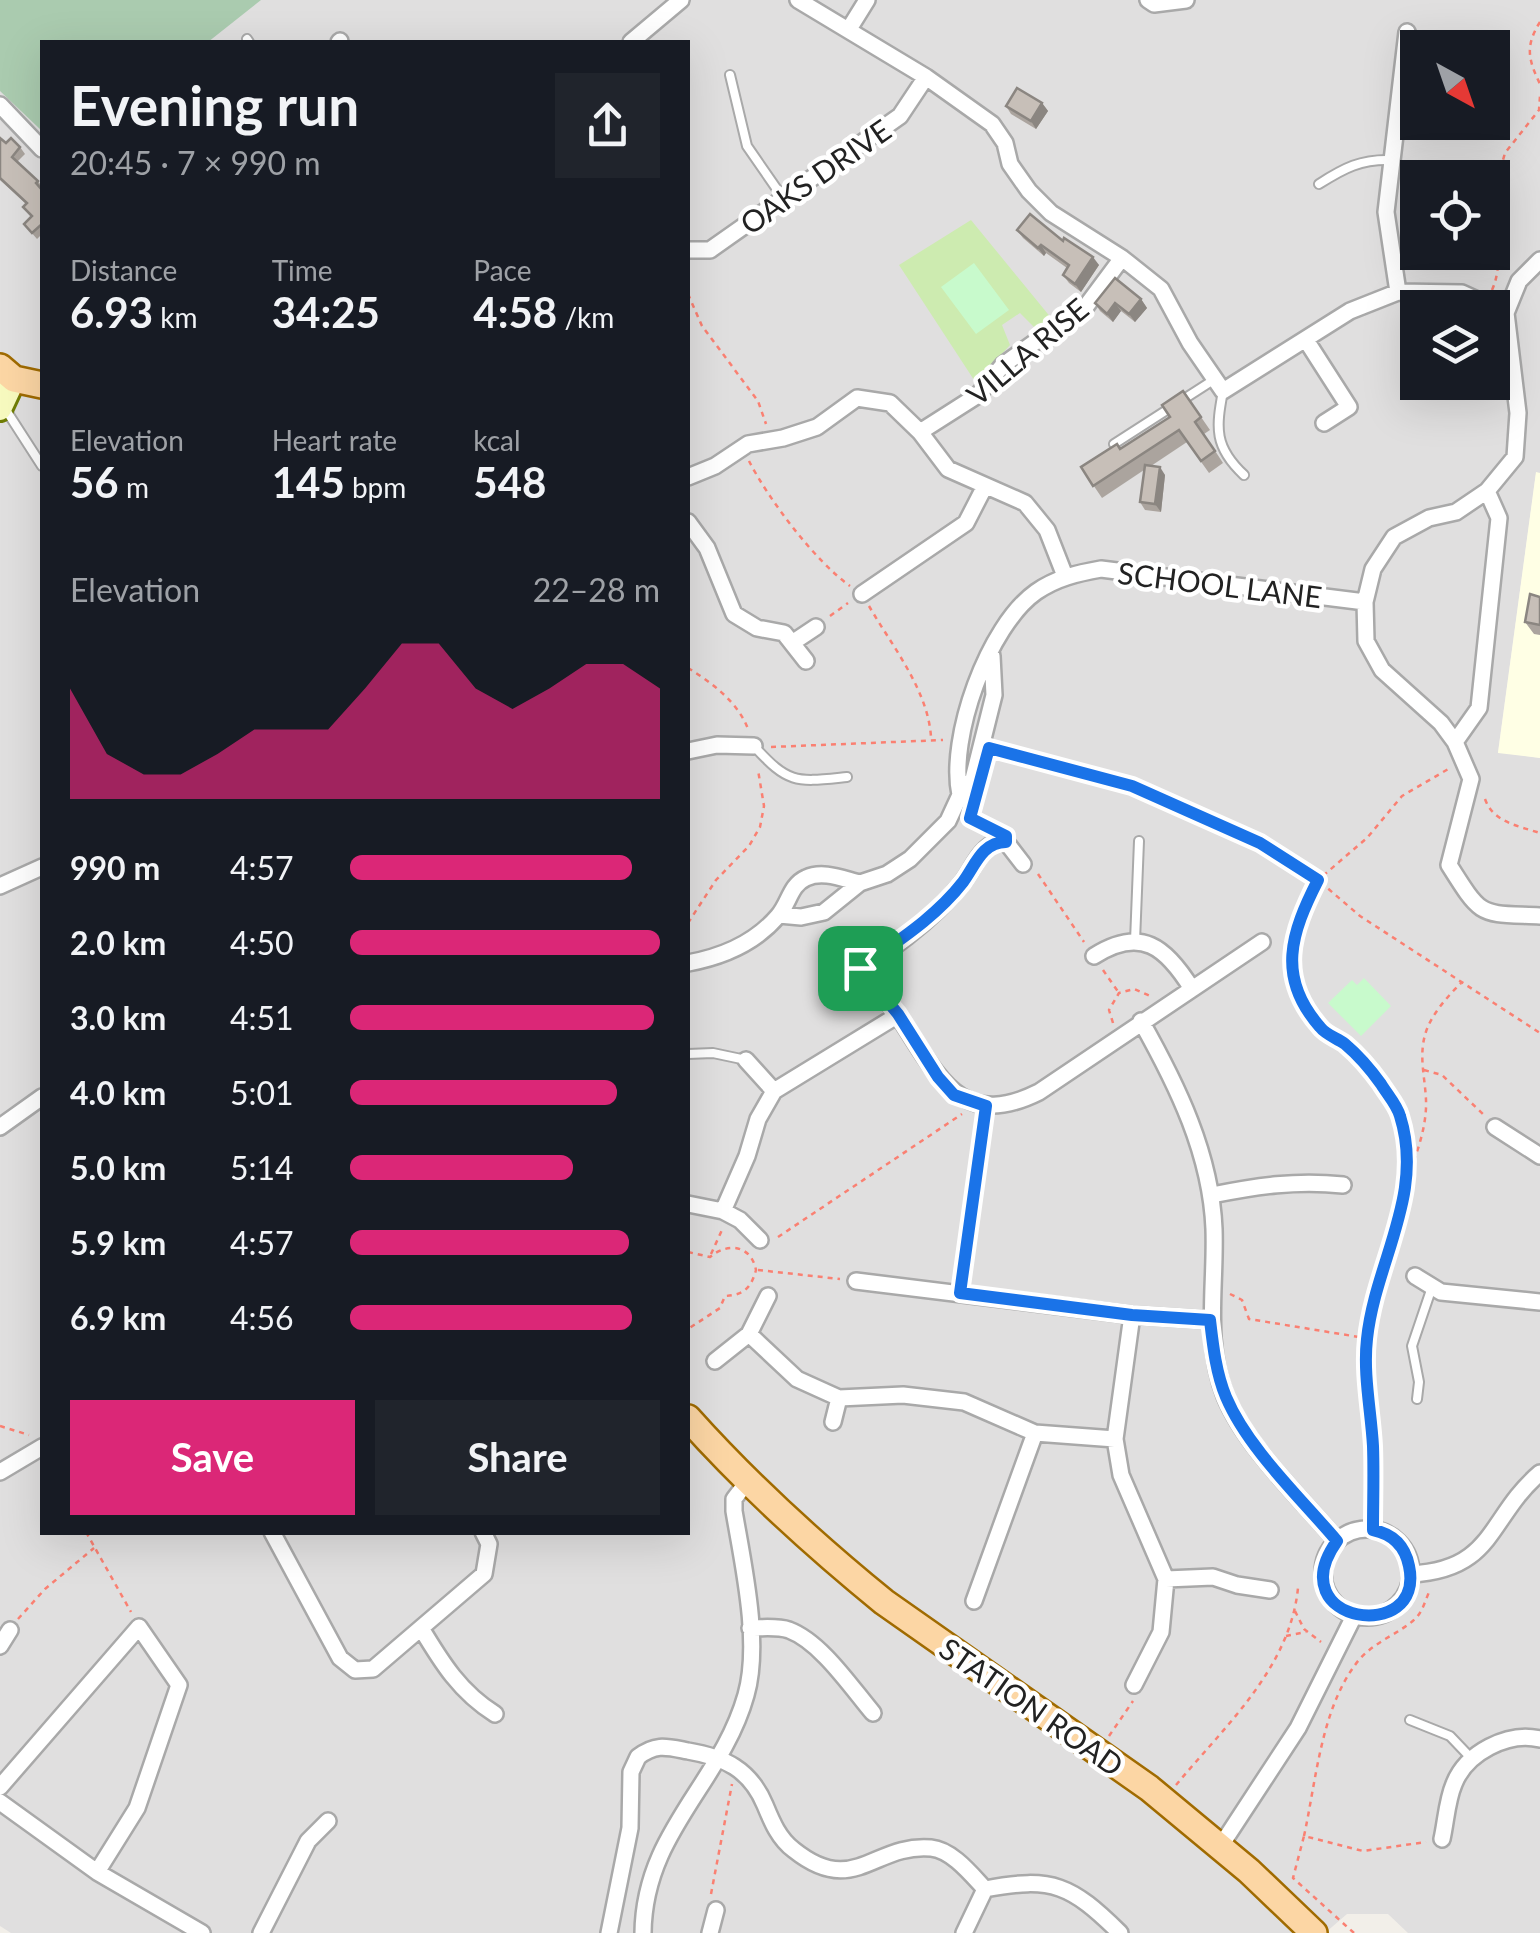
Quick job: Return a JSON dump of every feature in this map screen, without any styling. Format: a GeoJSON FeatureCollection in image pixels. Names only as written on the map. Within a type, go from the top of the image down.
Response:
{"type":"FeatureCollection","features":[{"type":"Feature","properties":{"kind":"main road"},"geometry":{"type":"LineString","coordinates":[[1,407],[7,373],[40,384]]}},
{"type":"Feature","properties":{"kind":"main road","name":"STATION ROAD"},"geometry":{"type":"LineString","coordinates":[[690,1420],[808,1539],[884,1602],[1148,1788],[1220,1846],[1314,1933]]}},
{"type":"Feature","properties":{"kind":"street"},"geometry":{"type":"LineString","coordinates":[[633,40],[681,0]]}},
{"type":"Feature","properties":{"kind":"street"},"geometry":{"type":"LineString","coordinates":[[798,0],[926,77],[992,124],[1005,143],[1010,164],[1052,214],[1122,258],[1161,289],[1190,343],[1219,385],[1306,340],[1350,311],[1398,292],[1386,212],[1400,113]]}},
{"type":"Feature","properties":{"kind":"street"},"geometry":{"type":"LineString","coordinates":[[849,29],[868,0]]}},
{"type":"Feature","properties":{"kind":"street"},"geometry":{"type":"LineString","coordinates":[[1148,0],[1154,4],[1186,0]]}},
{"type":"Feature","properties":{"kind":"street","name":"OAKS DRIVE"},"geometry":{"type":"LineString","coordinates":[[690,250],[710,250],[900,116],[926,77]]}},
{"type":"Feature","properties":{"kind":"street"},"geometry":{"type":"LineString","coordinates":[[0,105],[40,146]]}},
{"type":"Feature","properties":{"kind":"street","name":"VILLA RISE"},"geometry":{"type":"LineString","coordinates":[[920,432],[978,395],[1002,365],[1087,305],[1122,258]]}},
{"type":"Feature","properties":{"kind":"street"},"geometry":{"type":"LineString","coordinates":[[1510,303],[1519,281],[1540,260]]}},
{"type":"Feature","properties":{"kind":"street"},"geometry":{"type":"LineString","coordinates":[[1306,340],[1349,407],[1324,424]]}},
{"type":"Feature","properties":{"kind":"street"},"geometry":{"type":"LineString","coordinates":[[1510,346],[1518,413],[1515,457],[1487,491],[1499,518],[1479,708],[1455,742],[1471,778],[1449,865],[1474,905],[1500,917],[1540,916]]}},
{"type":"Feature","properties":{"kind":"street"},"geometry":{"type":"LineString","coordinates":[[690,476],[742,448],[818,426],[856,398],[890,403],[920,432],[948,469],[1024,503],[1047,530],[1065,576]]}},
{"type":"Feature","properties":{"kind":"street"},"geometry":{"type":"LineString","coordinates":[[862,594],[966,523],[985,486]]}},
{"type":"Feature","properties":{"kind":"street","name":"SCHOOL LANE"},"geometry":{"type":"LineString","coordinates":[[1455,742],[1441,722],[1382,670],[1366,641],[1365,602],[1373,569],[1394,537],[1429,518],[1456,512],[1487,491]]}},
{"type":"Feature","properties":{"kind":"street"},"geometry":{"type":"LineString","coordinates":[[690,525],[707,548],[734,614],[757,628],[784,633],[806,661]]}},
{"type":"Feature","properties":{"kind":"street","name":"SCHOOL LANE"},"geometry":{"type":"LineString","coordinates":[[824,912],[860,884],[888,874],[910,859],[967,798],[994,695],[992,652],[1014,613],[1036,592],[1065,576],[1101,569],[1365,602]]}},
{"type":"Feature","properties":{"kind":"street"},"geometry":{"type":"LineString","coordinates":[[792,643],[816,627]]}},
{"type":"Feature","properties":{"kind":"street"},"geometry":{"type":"LineString","coordinates":[[690,752],[717,745],[754,746]]}},
{"type":"Feature","properties":{"kind":"street"},"geometry":{"type":"LineString","coordinates":[[842,972],[860,968],[930,918],[995,842],[1006,842],[1023,864]]}},
{"type":"Feature","properties":{"kind":"street"},"geometry":{"type":"LineString","coordinates":[[0,886],[40,868]]}},
{"type":"Feature","properties":{"kind":"street"},"geometry":{"type":"LineString","coordinates":[[690,963],[712,958],[747,942],[780,915],[796,885],[808,877],[827,874],[860,884]]}},
{"type":"Feature","properties":{"kind":"street"},"geometry":{"type":"LineString","coordinates":[[780,915],[801,917],[824,912]]}},
{"type":"Feature","properties":{"kind":"street"},"geometry":{"type":"LineString","coordinates":[[1094,956],[1110,946],[1135,941],[1148,944],[1173,959],[1192,989]]}},
{"type":"Feature","properties":{"kind":"street"},"geometry":{"type":"LineString","coordinates":[[860,968],[898,1014],[954,1095],[981,1105],[1006,1106],[1040,1092],[1262,942]]}},
{"type":"Feature","properties":{"kind":"street"},"geometry":{"type":"LineString","coordinates":[[726,1212],[758,1119],[774,1092],[898,1014]]}},
{"type":"Feature","properties":{"kind":"street"},"geometry":{"type":"LineString","coordinates":[[1141,1021],[1176,1084],[1212,1195],[1214,1293],[1210,1320],[1214,1356],[1226,1396],[1245,1432],[1337,1541]]}},
{"type":"Feature","properties":{"kind":"street"},"geometry":{"type":"LineString","coordinates":[[746,1060],[774,1092]]}},
{"type":"Feature","properties":{"kind":"street"},"geometry":{"type":"LineString","coordinates":[[0,1127],[40,1103]]}},
{"type":"Feature","properties":{"kind":"street"},"geometry":{"type":"LineString","coordinates":[[1496,1126],[1540,1156]]}},
{"type":"Feature","properties":{"kind":"street"},"geometry":{"type":"LineString","coordinates":[[1212,1195],[1272,1183],[1342,1185]]}},
{"type":"Feature","properties":{"kind":"street"},"geometry":{"type":"LineString","coordinates":[[690,1204],[726,1212],[760,1240]]}},
{"type":"Feature","properties":{"kind":"street"},"geometry":{"type":"LineString","coordinates":[[1414,1276],[1441,1292],[1540,1302]]}},
{"type":"Feature","properties":{"kind":"street"},"geometry":{"type":"LineString","coordinates":[[856,1281],[1132,1315],[1210,1320]]}},
{"type":"Feature","properties":{"kind":"street"},"geometry":{"type":"LineString","coordinates":[[715,1361],[749,1334],[768,1296]]}},
{"type":"Feature","properties":{"kind":"street"},"geometry":{"type":"LineString","coordinates":[[1132,1315],[1115,1440],[1121,1475],[1166,1579],[1161,1632],[1134,1685]]}},
{"type":"Feature","properties":{"kind":"street"},"geometry":{"type":"LineString","coordinates":[[749,1334],[797,1378],[839,1398],[903,1394],[964,1402],[1036,1433],[1115,1440]]}},
{"type":"Feature","properties":{"kind":"street"},"geometry":{"type":"LineString","coordinates":[[833,1422],[839,1398]]}},
{"type":"Feature","properties":{"kind":"street"},"geometry":{"type":"LineString","coordinates":[[974,1601],[1036,1433]]}},
{"type":"Feature","properties":{"kind":"street"},"geometry":{"type":"LineString","coordinates":[[0,1472],[40,1448]]}},
{"type":"Feature","properties":{"kind":"street"},"geometry":{"type":"LineString","coordinates":[[1411,1574],[1456,1566],[1474,1556],[1540,1472]]}},
{"type":"Feature","properties":{"kind":"street"},"geometry":{"type":"LineString","coordinates":[[643,1933],[643,1911],[656,1859],[719,1756],[747,1694],[750,1628],[734,1499],[748,1482]]}},
{"type":"Feature","properties":{"kind":"street"},"geometry":{"type":"LineString","coordinates":[[1373,1530],[1391,1536],[1402,1546],[1411,1574],[1408,1590],[1390,1611],[1366,1618],[1340,1608],[1324,1584],[1327,1556],[1337,1541],[1350,1533],[1373,1530]]}},
{"type":"Feature","properties":{"kind":"street"},"geometry":{"type":"LineString","coordinates":[[274,1535],[340,1658],[354,1670],[374,1669],[484,1574],[489,1544],[484,1535]]}},
{"type":"Feature","properties":{"kind":"street"},"geometry":{"type":"LineString","coordinates":[[1166,1579],[1213,1577],[1237,1586],[1270,1590]]}},
{"type":"Feature","properties":{"kind":"street"},"geometry":{"type":"LineString","coordinates":[[1220,1846],[1298,1728],[1354,1616]]}},
{"type":"Feature","properties":{"kind":"street"},"geometry":{"type":"LineString","coordinates":[[0,1787],[139,1627],[180,1685],[136,1808],[97,1872]]}},
{"type":"Feature","properties":{"kind":"street"},"geometry":{"type":"LineString","coordinates":[[421,1628],[448,1674],[473,1700],[495,1714]]}},
{"type":"Feature","properties":{"kind":"street"},"geometry":{"type":"LineString","coordinates":[[750,1628],[793,1631],[830,1661],[873,1713]]}},
{"type":"Feature","properties":{"kind":"street"},"geometry":{"type":"LineString","coordinates":[[0,1646],[9,1630]]}},
{"type":"Feature","properties":{"kind":"street"},"geometry":{"type":"LineString","coordinates":[[1442,1839],[1454,1783],[1471,1758],[1499,1743],[1529,1737],[1540,1740]]}},
{"type":"Feature","properties":{"kind":"street"},"geometry":{"type":"LineString","coordinates":[[609,1933],[630,1828],[632,1772],[638,1757],[664,1745],[719,1756],[742,1772],[763,1799],[774,1828],[793,1850],[830,1872],[854,1869],[908,1850],[934,1848],[962,1864],[985,1888]]}},
{"type":"Feature","properties":{"kind":"street"},"geometry":{"type":"LineString","coordinates":[[0,1802],[97,1872],[202,1933]]}},
{"type":"Feature","properties":{"kind":"street"},"geometry":{"type":"LineString","coordinates":[[261,1933],[308,1841],[328,1822]]}},
{"type":"Feature","properties":{"kind":"street"},"geometry":{"type":"LineString","coordinates":[[985,1888],[1024,1882],[1059,1887],[1092,1906],[1120,1933]]}},
{"type":"Feature","properties":{"kind":"street"},"geometry":{"type":"LineString","coordinates":[[964,1933],[985,1888]]}},
{"type":"Feature","properties":{"kind":"street"},"geometry":{"type":"LineString","coordinates":[[710,1933],[712,1909]]}},
{"type":"Feature","properties":{"kind":"lane"},"geometry":{"type":"LineString","coordinates":[[730,75],[747,146],[783,198]]}},
{"type":"Feature","properties":{"kind":"lane"},"geometry":{"type":"LineString","coordinates":[[1319,184],[1361,161],[1391,160]]}},
{"type":"Feature","properties":{"kind":"lane"},"geometry":{"type":"LineString","coordinates":[[1114,444],[1219,385]]}},
{"type":"Feature","properties":{"kind":"lane"},"geometry":{"type":"LineString","coordinates":[[1219,385],[1218,436],[1234,466],[1244,475]]}},
{"type":"Feature","properties":{"kind":"lane"},"geometry":{"type":"LineString","coordinates":[[1,407],[40,463]]}},
{"type":"Feature","properties":{"kind":"lane"},"geometry":{"type":"LineString","coordinates":[[754,746],[782,775],[812,781],[847,777]]}},
{"type":"Feature","properties":{"kind":"lane"},"geometry":{"type":"LineString","coordinates":[[1135,941],[1139,842]]}},
{"type":"Feature","properties":{"kind":"lane"},"geometry":{"type":"LineString","coordinates":[[690,1054],[713,1053],[746,1060]]}},
{"type":"Feature","properties":{"kind":"lane"},"geometry":{"type":"LineString","coordinates":[[1417,1399],[1420,1382],[1412,1346],[1432,1287]]}},
{"type":"Feature","properties":{"kind":"lane"},"geometry":{"type":"LineString","coordinates":[[1410,1720],[1450,1736],[1471,1758]]}},
{"type":"Feature","properties":{"kind":"path"},"geometry":{"type":"LineString","coordinates":[[1540,22],[1527,53],[1540,84]]}},
{"type":"Feature","properties":{"kind":"path"},"geometry":{"type":"LineString","coordinates":[[1503,160],[1540,110],[1540,96]]}},
{"type":"Feature","properties":{"kind":"path"},"geometry":{"type":"LineString","coordinates":[[690,299],[702,326],[758,401],[765,416],[768,440]]}},
{"type":"Feature","properties":{"kind":"path"},"geometry":{"type":"LineString","coordinates":[[742,448],[777,506],[826,566],[862,594],[923,699],[932,739]]}},
{"type":"Feature","properties":{"kind":"path"},"geometry":{"type":"LineString","coordinates":[[816,627],[862,594]]}},
{"type":"Feature","properties":{"kind":"path"},"geometry":{"type":"LineString","coordinates":[[690,669],[726,696],[745,720],[754,746],[764,806],[760,827],[749,846],[716,880],[690,920]]}},
{"type":"Feature","properties":{"kind":"path"},"geometry":{"type":"LineString","coordinates":[[754,746],[954,741]]}},
{"type":"Feature","properties":{"kind":"path"},"geometry":{"type":"LineString","coordinates":[[989,748],[1132,786],[1260,843],[1318,880],[1360,916],[1540,1033]]}},
{"type":"Feature","properties":{"kind":"path"},"geometry":{"type":"LineString","coordinates":[[1373,1530],[1367,1338],[1384,1264],[1403,1209],[1409,1164],[1400,1113],[1374,1074],[1344,1044],[1321,1029],[1294,989],[1290,951],[1302,911],[1318,880],[1367,838],[1402,796],[1457,764]]}},
{"type":"Feature","properties":{"kind":"path"},"geometry":{"type":"LineString","coordinates":[[1484,796],[1489,810],[1498,816],[1540,832]]}},
{"type":"Feature","properties":{"kind":"path"},"geometry":{"type":"LineString","coordinates":[[967,798],[970,818],[1006,836],[1006,842]]}},
{"type":"Feature","properties":{"kind":"path"},"geometry":{"type":"LineString","coordinates":[[1023,864],[1036,870],[1118,993]]}},
{"type":"Feature","properties":{"kind":"path"},"geometry":{"type":"LineString","coordinates":[[824,912],[860,968]]}},
{"type":"Feature","properties":{"kind":"path"},"geometry":{"type":"LineString","coordinates":[[1407,1176],[1418,1151],[1426,1107],[1422,1069],[1425,1033],[1461,983]]}},
{"type":"Feature","properties":{"kind":"path"},"geometry":{"type":"LineString","coordinates":[[1120,1035],[1109,1010],[1118,993],[1143,991],[1161,1008]]}},
{"type":"Feature","properties":{"kind":"path"},"geometry":{"type":"LineString","coordinates":[[1422,1069],[1442,1075],[1496,1126]]}},
{"type":"Feature","properties":{"kind":"path"},"geometry":{"type":"LineString","coordinates":[[780,1236],[981,1105]]}},
{"type":"Feature","properties":{"kind":"path"},"geometry":{"type":"LineString","coordinates":[[960,1293],[981,1105]]}},
{"type":"Feature","properties":{"kind":"path"},"geometry":{"type":"LineString","coordinates":[[710,1257],[726,1212]]}},
{"type":"Feature","properties":{"kind":"path"},"geometry":{"type":"LineString","coordinates":[[690,1329],[720,1308],[725,1296],[749,1288],[756,1270],[751,1256],[735,1247],[720,1249],[710,1257]]}},
{"type":"Feature","properties":{"kind":"path"},"geometry":{"type":"LineString","coordinates":[[690,1252],[710,1257]]}},
{"type":"Feature","properties":{"kind":"path"},"geometry":{"type":"LineString","coordinates":[[756,1270],[856,1281]]}},
{"type":"Feature","properties":{"kind":"path"},"geometry":{"type":"LineString","coordinates":[[1214,1293],[1233,1294],[1242,1300],[1250,1320],[1367,1338]]}},
{"type":"Feature","properties":{"kind":"path"},"geometry":{"type":"LineString","coordinates":[[0,1426],[35,1437],[40,1444]]}},
{"type":"Feature","properties":{"kind":"path"},"geometry":{"type":"LineString","coordinates":[[88,1535],[139,1627]]}},
{"type":"Feature","properties":{"kind":"path"},"geometry":{"type":"LineString","coordinates":[[9,1630],[45,1589],[94,1548]]}},
{"type":"Feature","properties":{"kind":"path"},"geometry":{"type":"LineString","coordinates":[[1354,1933],[1293,1878],[1326,1736],[1342,1687],[1355,1664],[1369,1650],[1418,1617],[1432,1586]]}},
{"type":"Feature","properties":{"kind":"path"},"geometry":{"type":"LineString","coordinates":[[1175,1786],[1267,1675],[1286,1636],[1298,1588]]}},
{"type":"Feature","properties":{"kind":"path"},"geometry":{"type":"LineString","coordinates":[[1294,1610],[1308,1632],[1325,1644]]}},
{"type":"Feature","properties":{"kind":"path"},"geometry":{"type":"LineString","coordinates":[[1286,1636],[1308,1632]]}},
{"type":"Feature","properties":{"kind":"path"},"geometry":{"type":"LineString","coordinates":[[1108,1737],[1140,1690],[1134,1685]]}},
{"type":"Feature","properties":{"kind":"path"},"geometry":{"type":"LineString","coordinates":[[712,1909],[732,1782],[742,1772]]}},
{"type":"Feature","properties":{"kind":"path"},"geometry":{"type":"LineString","coordinates":[[1304,1836],[1363,1851],[1442,1839]]}},
{"type":"Feature","properties":{"kind":"shaded area"},"geometry":{"type":"Polygon","coordinates":[[[0,0],[1540,0],[1540,473],[1536,473],[1498,752],[1540,758],[1540,1933],[1408,1933],[1388,1914],[1347,1914],[1325,1933],[11,1933],[0,1926],[0,0]]]}},
{"type":"Feature","properties":{"kind":"shaded area"},"geometry":{"type":"Polygon","coordinates":[[[0,0],[261,0],[211,40],[40,40],[40,129],[0,91],[0,0]]]}},
{"type":"Feature","properties":{"kind":"shaded area"},"geometry":{"type":"Polygon","coordinates":[[[1536,472],[1540,473],[1540,758],[1498,753],[1536,472]]]}},
{"type":"Feature","properties":{"kind":"green space"},"geometry":{"type":"Polygon","coordinates":[[[971,220],[1052,319],[1035,328],[1020,313],[1002,325],[1010,345],[976,383],[899,265],[971,220]]]}},
{"type":"Feature","properties":{"kind":"green space"},"geometry":{"type":"Polygon","coordinates":[[[974,263],[1009,310],[976,334],[941,287],[974,263]]]}},
{"type":"Feature","properties":{"kind":"green space"},"geometry":{"type":"Polygon","coordinates":[[[1364,978],[1391,1006],[1361,1036],[1328,1003],[1352,980],[1357,985],[1364,978]]]}},
{"type":"Feature","properties":{"kind":"building"},"geometry":{"type":"Polygon","coordinates":[[[1017,88],[1042,103],[1031,121],[1006,106],[1017,88]]]}},
{"type":"Feature","properties":{"kind":"building"},"geometry":{"type":"Polygon","coordinates":[[[0,138],[6,143],[11,138],[20,147],[12,157],[38,181],[40,188],[40,226],[32,233],[24,224],[32,216],[23,207],[27,203],[0,178],[0,138]]]}},
{"type":"Feature","properties":{"kind":"building"},"geometry":{"type":"Polygon","coordinates":[[[1030,214],[1063,241],[1064,238],[1093,257],[1075,284],[1063,275],[1069,265],[1041,245],[1038,248],[1017,230],[1030,214]]]}},
{"type":"Feature","properties":{"kind":"building"},"geometry":{"type":"Polygon","coordinates":[[[1115,278],[1141,299],[1129,314],[1115,303],[1107,314],[1095,303],[1115,278]]]}},
{"type":"Feature","properties":{"kind":"building"},"geometry":{"type":"Polygon","coordinates":[[[1183,391],[1201,417],[1195,422],[1215,451],[1201,461],[1179,430],[1093,486],[1081,467],[1117,444],[1120,449],[1170,417],[1162,405],[1183,391]]]}},
{"type":"Feature","properties":{"kind":"building"},"geometry":{"type":"Polygon","coordinates":[[[1145,465],[1160,467],[1155,504],[1140,502],[1145,465]]]}},
{"type":"Feature","properties":{"kind":"building"},"geometry":{"type":"Polygon","coordinates":[[[1530,594],[1540,597],[1540,625],[1525,622],[1530,594]]]}},
{"type":"Feature","properties":{"kind":"route"},"geometry":{"type":"LineString","coordinates":[[989,748],[1132,786],[1260,843],[1318,880],[1302,911],[1290,951],[1294,989],[1321,1029],[1344,1044],[1374,1074],[1400,1113],[1409,1164],[1403,1209],[1384,1264],[1366,1356],[1373,1448],[1373,1530],[1391,1536],[1407,1554],[1411,1574],[1402,1601],[1390,1611],[1366,1618],[1340,1608],[1331,1598],[1323,1570],[1337,1541],[1245,1432],[1226,1396],[1214,1356],[1210,1320],[1132,1315],[960,1293],[986,1106],[954,1095],[898,1014],[860,968],[930,918],[961,885],[986,848],[995,842],[1006,842],[1006,836],[970,818],[989,748]]}}]}
